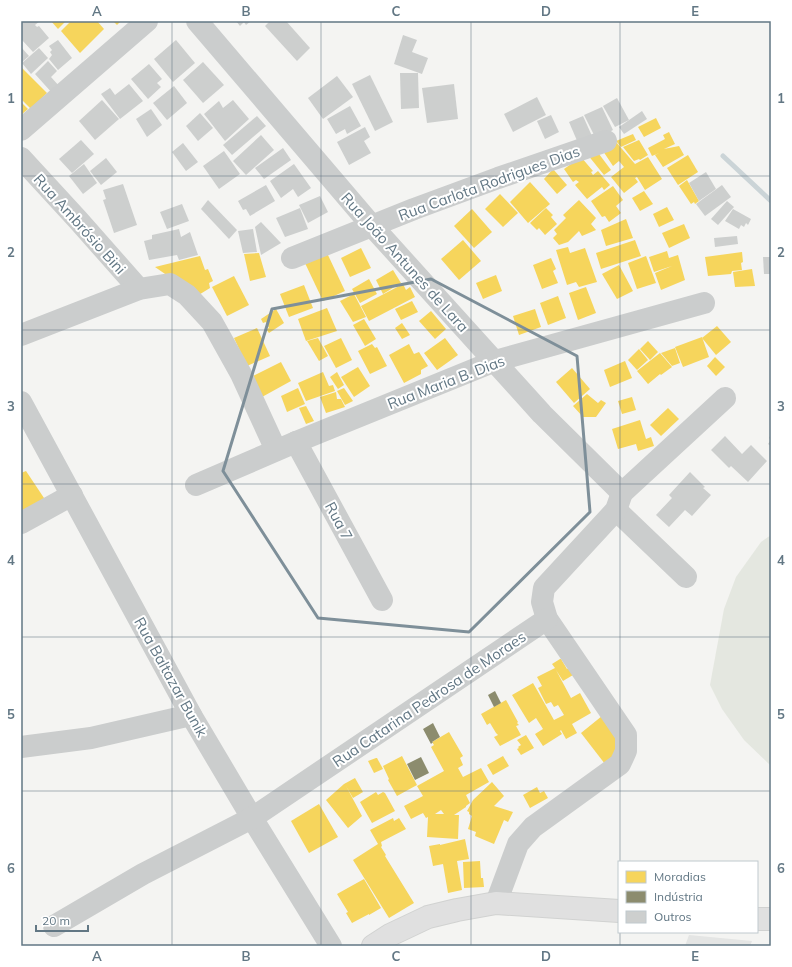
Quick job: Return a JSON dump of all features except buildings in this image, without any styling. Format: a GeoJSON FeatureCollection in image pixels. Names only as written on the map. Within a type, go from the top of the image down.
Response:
{"type":"FeatureCollection","features":[{"type":"Feature","properties":{"kind":"main road"},"geometry":{"type":"LineString","coordinates":[[373,946],[390,935],[428,917],[496,903],[618,911]]}},
{"type":"Feature","properties":{"kind":"main road"},"geometry":{"type":"LineString","coordinates":[[758,919],[771,919]]}},
{"type":"Feature","properties":{"kind":"street"},"geometry":{"type":"LineString","coordinates":[[21,130],[147,21]]}},
{"type":"Feature","properties":{"kind":"street","name":"Rua João Antunes de Lara"},"geometry":{"type":"LineString","coordinates":[[197,21],[372,226],[542,414],[686,577]]}},
{"type":"Feature","properties":{"kind":"street","name":"Rua Carlota Rodrigues Dias"},"geometry":{"type":"LineString","coordinates":[[292,258],[414,209],[606,141]]}},
{"type":"Feature","properties":{"kind":"street","name":"Rua Ambrósio Bini"},"geometry":{"type":"LineString","coordinates":[[21,158],[140,289]]}},
{"type":"Feature","properties":{"kind":"street"},"geometry":{"type":"LineString","coordinates":[[21,336],[140,289],[170,284],[188,295],[212,322],[241,374],[276,450]]}},
{"type":"Feature","properties":{"kind":"street","name":"Rua Maria B. Dias"},"geometry":{"type":"LineString","coordinates":[[196,485],[276,450],[495,362],[704,303]]}},
{"type":"Feature","properties":{"kind":"street"},"geometry":{"type":"LineString","coordinates":[[496,903],[518,844],[533,826],[620,764],[626,751],[626,734],[547,619],[542,602],[544,588],[619,502],[725,398]]}},
{"type":"Feature","properties":{"kind":"street","name":"Rua Baltazar Bunik"},"geometry":{"type":"LineString","coordinates":[[21,402],[191,715],[252,818],[331,946]]}},
{"type":"Feature","properties":{"kind":"street","name":"Rua 7"},"geometry":{"type":"LineString","coordinates":[[296,442],[382,600]]}},
{"type":"Feature","properties":{"kind":"street"},"geometry":{"type":"LineString","coordinates":[[21,523],[72,495]]}},
{"type":"Feature","properties":{"kind":"street","name":"Rua Catarina Pedrosa de Moraes"},"geometry":{"type":"LineString","coordinates":[[54,926],[143,874],[252,818],[547,619]]}},
{"type":"Feature","properties":{"kind":"street"},"geometry":{"type":"LineString","coordinates":[[21,747],[91,738],[191,715]]}},
{"type":"Feature","properties":{"kind":"highlighted area"},"geometry":{"type":"Polygon","coordinates":[[[431,279],[577,356],[590,512],[469,632],[318,618],[223,471],[272,309],[431,279]]]}},
{"type":"Feature","properties":{"kind":"shaded area"},"geometry":{"type":"Polygon","coordinates":[[[771,535],[771,766],[744,740],[722,709],[710,685],[724,609],[736,577],[761,542],[771,535]]]}},
{"type":"Feature","properties":{"kind":"shaded area"},"geometry":{"type":"Polygon","coordinates":[[[689,935],[752,941],[750,946],[685,946],[689,935]]]}},
{"type":"Feature","properties":{"kind":"waterway"},"geometry":{"type":"LineString","coordinates":[[723,156],[771,201]]}}]}
